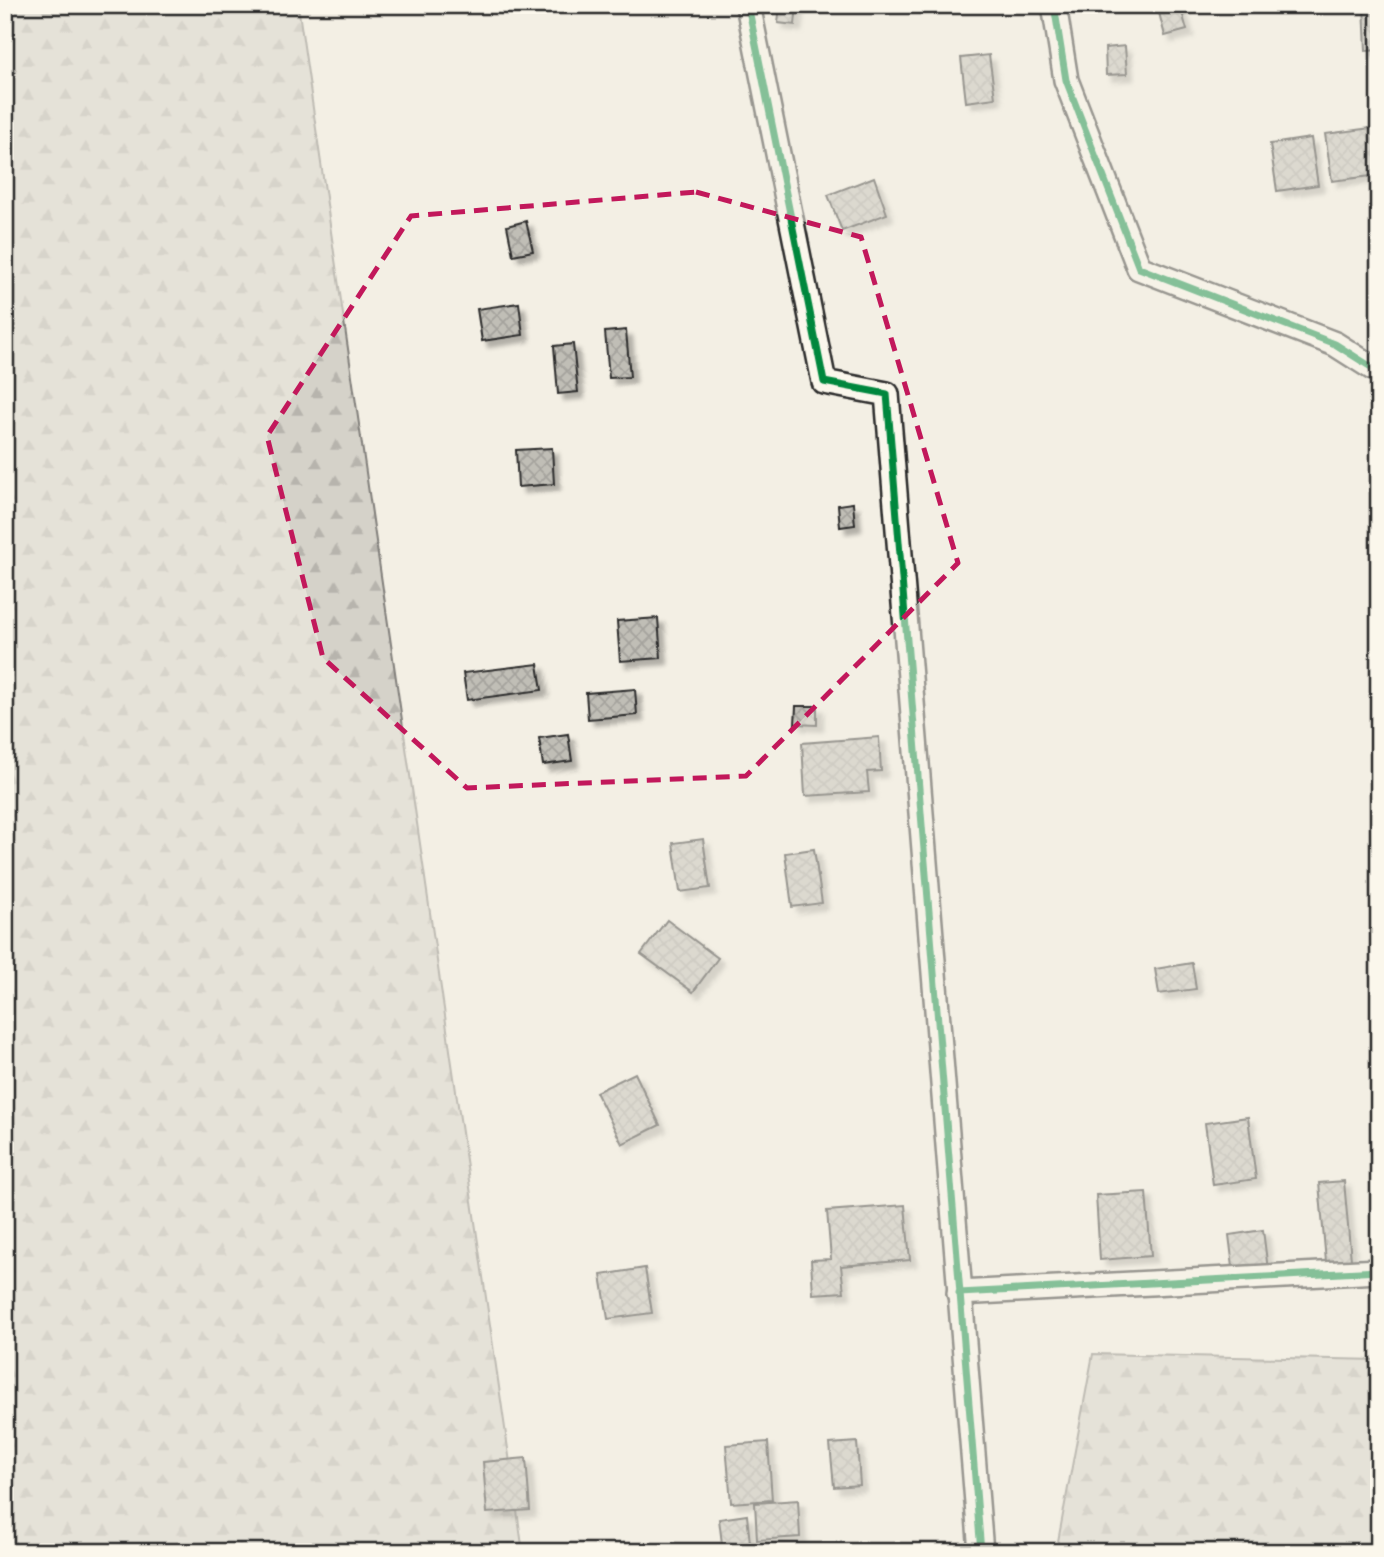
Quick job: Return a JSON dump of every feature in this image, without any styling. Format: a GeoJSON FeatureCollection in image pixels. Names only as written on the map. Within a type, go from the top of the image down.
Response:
{"type":"FeatureCollection","features":[{"type":"Feature","properties":{"kind":"street"},"geometry":{"type":"LineString","coordinates":[[748,5],[824,382],[887,394],[981,1552]]}},
{"type":"Feature","properties":{"kind":"street"},"geometry":{"type":"LineString","coordinates":[[1054,5],[1066,80],[1139,268],[1335,344],[1379,372]]}},
{"type":"Feature","properties":{"kind":"street"},"geometry":{"type":"LineString","coordinates":[[959,1293],[1379,1271]]}},
{"type":"Feature","properties":{"kind":"highlighted area"},"geometry":{"type":"Polygon","coordinates":[[[696,192],[861,237],[958,563],[746,776],[467,788],[323,658],[267,436],[411,216],[696,192]]]}},
{"type":"Feature","properties":{"kind":"green space"},"geometry":{"type":"Polygon","coordinates":[[[5,5],[298,5],[523,1552],[5,1552],[5,85],[16,71],[5,61],[5,5]]]}},
{"type":"Feature","properties":{"kind":"green space"},"geometry":{"type":"Polygon","coordinates":[[[1093,1354],[1379,1360],[1379,1552],[1056,1552],[1093,1354]]]}},
{"type":"Feature","properties":{"kind":"building"},"geometry":{"type":"Polygon","coordinates":[[[780,5],[797,5],[795,25],[778,23],[780,5]]]}},
{"type":"Feature","properties":{"kind":"building"},"geometry":{"type":"Polygon","coordinates":[[[1157,5],[1180,5],[1187,30],[1165,36],[1157,5]]]}},
{"type":"Feature","properties":{"kind":"building"},"geometry":{"type":"Polygon","coordinates":[[[1364,5],[1379,5],[1379,50],[1366,51],[1364,5]]]}},
{"type":"Feature","properties":{"kind":"building"},"geometry":{"type":"Polygon","coordinates":[[[1125,46],[1127,74],[1106,75],[1105,48],[1125,46]]]}},
{"type":"Feature","properties":{"kind":"building"},"geometry":{"type":"Polygon","coordinates":[[[989,55],[995,98],[966,102],[961,58],[989,55]]]}},
{"type":"Feature","properties":{"kind":"building"},"geometry":{"type":"Polygon","coordinates":[[[1379,127],[1379,175],[1332,181],[1325,134],[1379,127]]]}},
{"type":"Feature","properties":{"kind":"building"},"geometry":{"type":"Polygon","coordinates":[[[1311,138],[1318,185],[1277,191],[1270,144],[1311,138]]]}},
{"type":"Feature","properties":{"kind":"building"},"geometry":{"type":"Polygon","coordinates":[[[874,177],[887,214],[842,231],[828,195],[874,177]]]}},
{"type":"Feature","properties":{"kind":"building"},"geometry":{"type":"Polygon","coordinates":[[[526,221],[533,251],[513,255],[507,226],[526,221]]]}},
{"type":"Feature","properties":{"kind":"building"},"geometry":{"type":"Polygon","coordinates":[[[519,303],[523,335],[482,341],[477,309],[519,303]]]}},
{"type":"Feature","properties":{"kind":"building"},"geometry":{"type":"Polygon","coordinates":[[[626,330],[630,377],[609,378],[605,332],[626,330]]]}},
{"type":"Feature","properties":{"kind":"building"},"geometry":{"type":"Polygon","coordinates":[[[573,344],[578,392],[558,394],[554,346],[573,344]]]}},
{"type":"Feature","properties":{"kind":"building"},"geometry":{"type":"Polygon","coordinates":[[[552,448],[554,484],[518,487],[516,450],[552,448]]]}},
{"type":"Feature","properties":{"kind":"building"},"geometry":{"type":"Polygon","coordinates":[[[853,503],[855,525],[840,527],[838,505],[853,503]]]}},
{"type":"Feature","properties":{"kind":"building"},"geometry":{"type":"Polygon","coordinates":[[[658,618],[661,658],[620,661],[617,621],[658,618]]]}},
{"type":"Feature","properties":{"kind":"building"},"geometry":{"type":"Polygon","coordinates":[[[538,664],[542,690],[467,700],[463,673],[538,664]]]}},
{"type":"Feature","properties":{"kind":"building"},"geometry":{"type":"Polygon","coordinates":[[[635,689],[637,715],[588,719],[586,693],[635,689]]]}},
{"type":"Feature","properties":{"kind":"building"},"geometry":{"type":"Polygon","coordinates":[[[796,706],[817,706],[817,725],[795,724],[796,706]]]}},
{"type":"Feature","properties":{"kind":"building"},"geometry":{"type":"Polygon","coordinates":[[[568,734],[572,761],[543,765],[539,738],[568,734]]]}},
{"type":"Feature","properties":{"kind":"building"},"geometry":{"type":"Polygon","coordinates":[[[879,737],[881,771],[867,772],[869,792],[805,796],[802,743],[879,737]]]}},
{"type":"Feature","properties":{"kind":"building"},"geometry":{"type":"Polygon","coordinates":[[[703,839],[710,888],[680,892],[673,843],[703,839]]]}},
{"type":"Feature","properties":{"kind":"building"},"geometry":{"type":"Polygon","coordinates":[[[814,849],[822,903],[792,907],[785,853],[814,849]]]}},
{"type":"Feature","properties":{"kind":"building"},"geometry":{"type":"Polygon","coordinates":[[[667,920],[718,958],[693,992],[641,954],[667,920]]]}},
{"type":"Feature","properties":{"kind":"building"},"geometry":{"type":"Polygon","coordinates":[[[1192,963],[1196,989],[1159,994],[1155,969],[1192,963]]]}},
{"type":"Feature","properties":{"kind":"building"},"geometry":{"type":"Polygon","coordinates":[[[635,1073],[660,1125],[622,1144],[596,1092],[635,1073]]]}},
{"type":"Feature","properties":{"kind":"building"},"geometry":{"type":"Polygon","coordinates":[[[1248,1117],[1256,1179],[1213,1185],[1205,1123],[1248,1117]]]}},
{"type":"Feature","properties":{"kind":"building"},"geometry":{"type":"Polygon","coordinates":[[[1344,1181],[1351,1260],[1326,1262],[1319,1183],[1344,1181]]]}},
{"type":"Feature","properties":{"kind":"building"},"geometry":{"type":"Polygon","coordinates":[[[1146,1192],[1151,1256],[1100,1260],[1096,1195],[1146,1192]]]}},
{"type":"Feature","properties":{"kind":"building"},"geometry":{"type":"Polygon","coordinates":[[[905,1205],[910,1260],[841,1266],[844,1292],[813,1294],[811,1260],[831,1259],[827,1211],[905,1205]]]}},
{"type":"Feature","properties":{"kind":"building"},"geometry":{"type":"Polygon","coordinates":[[[1263,1230],[1268,1270],[1234,1275],[1229,1235],[1263,1230]]]}},
{"type":"Feature","properties":{"kind":"building"},"geometry":{"type":"Polygon","coordinates":[[[645,1268],[652,1313],[608,1319],[601,1275],[645,1268]]]}},
{"type":"Feature","properties":{"kind":"building"},"geometry":{"type":"Polygon","coordinates":[[[768,1442],[772,1500],[731,1503],[726,1445],[768,1442]]]}},
{"type":"Feature","properties":{"kind":"building"},"geometry":{"type":"Polygon","coordinates":[[[857,1442],[860,1485],[834,1487],[830,1444],[857,1442]]]}},
{"type":"Feature","properties":{"kind":"building"},"geometry":{"type":"Polygon","coordinates":[[[526,1458],[530,1510],[487,1513],[483,1462],[526,1458]]]}},
{"type":"Feature","properties":{"kind":"building"},"geometry":{"type":"Polygon","coordinates":[[[798,1500],[800,1537],[757,1540],[755,1503],[798,1500]]]}},
{"type":"Feature","properties":{"kind":"building"},"geometry":{"type":"Polygon","coordinates":[[[747,1515],[751,1552],[723,1552],[719,1519],[747,1515]]]}},
{"type":"Feature","properties":{"kind":"cycle path"},"geometry":{"type":"LineString","coordinates":[[748,5],[824,382],[887,394],[981,1552]]}},
{"type":"Feature","properties":{"kind":"cycle path"},"geometry":{"type":"LineString","coordinates":[[1054,5],[1066,80],[1139,268],[1335,344],[1379,372]]}},
{"type":"Feature","properties":{"kind":"cycle path"},"geometry":{"type":"LineString","coordinates":[[959,1293],[1379,1271]]}}]}
